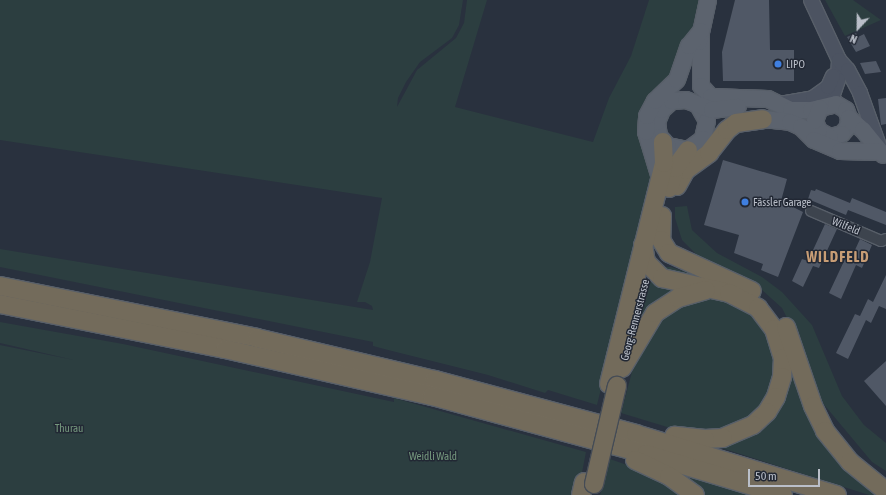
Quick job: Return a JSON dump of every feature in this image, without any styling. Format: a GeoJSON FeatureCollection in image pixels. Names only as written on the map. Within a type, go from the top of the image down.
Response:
{"type":"FeatureCollection","features":[{"type":"Feature","properties":{"kind":"highway"},"geometry":{"type":"LineString","coordinates":[[667,194],[677,187],[686,170],[709,153],[727,130],[736,123],[763,119]]}},
{"type":"Feature","properties":{"kind":"highway","name":"Georg-Rennerstrasse"},"geometry":{"type":"LineString","coordinates":[[588,489],[613,385],[658,171],[665,157],[663,142]]}},
{"type":"Feature","properties":{"kind":"highway","name":"Georg-Rennerstrasse"},"geometry":{"type":"LineString","coordinates":[[613,385],[622,368],[675,168],[688,150]]}},
{"type":"Feature","properties":{"kind":"highway"},"geometry":{"type":"LineString","coordinates":[[662,216],[661,240],[669,253],[703,270],[730,279],[750,290],[774,311],[789,333],[813,406],[825,431],[850,462],[886,491]]}},
{"type":"Feature","properties":{"kind":"highway"},"geometry":{"type":"LineString","coordinates":[[594,422],[711,439],[739,433],[764,416],[776,397],[782,377],[783,358],[779,338],[766,316],[753,304],[729,293],[668,280],[656,274],[649,266],[643,253],[643,245]]}},
{"type":"Feature","properties":{"kind":"highway"},"geometry":{"type":"LineString","coordinates":[[633,285],[642,271],[649,266],[664,264],[703,270]]}},
{"type":"Feature","properties":{"kind":"highway"},"geometry":{"type":"LineString","coordinates":[[0,286],[167,319],[332,355],[594,422],[836,495]]}},
{"type":"Feature","properties":{"kind":"highway"},"geometry":{"type":"LineString","coordinates":[[622,368],[635,343],[651,319],[666,304],[691,292],[714,289]]}},
{"type":"Feature","properties":{"kind":"highway"},"geometry":{"type":"LineString","coordinates":[[0,304],[328,372],[566,431],[783,495]]}},
{"type":"Feature","properties":{"kind":"highway"},"geometry":{"type":"LineString","coordinates":[[566,431],[582,444],[632,459],[662,472],[695,495]]}},
{"type":"Feature","properties":{"kind":"main road"},"geometry":{"type":"LineString","coordinates":[[697,48],[696,103],[706,115],[708,127],[703,140],[688,150],[674,149],[663,142],[657,129],[658,116],[672,101],[685,80],[702,31],[708,0]]}},
{"type":"Feature","properties":{"kind":"main road"},"geometry":{"type":"LineString","coordinates":[[811,0],[842,63],[860,93],[884,155]]}},
{"type":"Feature","properties":{"kind":"main road"},"geometry":{"type":"LineString","coordinates":[[702,31],[701,86],[706,93],[718,99],[768,99],[791,110],[835,109],[870,140],[884,155]]}},
{"type":"Feature","properties":{"kind":"main road"},"geometry":{"type":"LineString","coordinates":[[658,171],[646,132],[646,116],[655,101],[677,80],[689,46],[702,31]]}},
{"type":"Feature","properties":{"kind":"main road"},"geometry":{"type":"LineString","coordinates":[[672,101],[696,103],[719,110],[802,102],[822,93],[828,87],[842,63]]}},
{"type":"Feature","properties":{"kind":"main road"},"geometry":{"type":"LineString","coordinates":[[842,63],[835,109],[848,127],[842,134]]}},
{"type":"Feature","properties":{"kind":"main road"},"geometry":{"type":"LineString","coordinates":[[816,125],[816,116],[835,109]]}},
{"type":"Feature","properties":{"kind":"main road"},"geometry":{"type":"LineString","coordinates":[[708,127],[733,116],[761,114],[797,116],[816,125],[824,135],[830,137],[842,134],[870,140]]}},
{"type":"Feature","properties":{"kind":"main road"},"geometry":{"type":"LineString","coordinates":[[763,119],[790,122],[801,127],[814,140],[840,151],[884,155]]}},
{"type":"Feature","properties":{"kind":"street","name":"Wilfeld"},"geometry":{"type":"LineString","coordinates":[[811,211],[884,243]]}},
{"type":"Feature","properties":{"kind":"green space"},"geometry":{"type":"Polygon","coordinates":[[[0,0],[463,0],[459,25],[452,38],[420,62],[406,82],[398,98],[397,107],[417,70],[456,38],[464,23],[467,0],[487,0],[455,107],[593,142],[609,98],[631,56],[649,0],[699,0],[692,30],[674,76],[643,106],[640,118],[650,156],[650,186],[597,405],[548,390],[545,393],[488,375],[373,346],[373,342],[0,267],[0,249],[373,310],[372,306],[365,302],[357,302],[370,262],[382,198],[0,140],[0,0]]]}},
{"type":"Feature","properties":{"kind":"green space"},"geometry":{"type":"Polygon","coordinates":[[[825,0],[853,0],[881,20],[845,36],[825,0]]]}},
{"type":"Feature","properties":{"kind":"green space"},"geometry":{"type":"Polygon","coordinates":[[[687,206],[692,230],[717,253],[762,277],[782,292],[812,325],[842,396],[864,425],[886,443],[886,471],[872,462],[816,395],[803,350],[782,308],[750,279],[706,259],[702,260],[682,240],[675,218],[675,207],[687,206]]]}},
{"type":"Feature","properties":{"kind":"green space"},"geometry":{"type":"Polygon","coordinates":[[[658,267],[671,267],[749,294],[769,311],[782,329],[808,408],[820,429],[846,464],[885,495],[869,495],[712,445],[737,438],[757,427],[772,413],[785,388],[787,355],[783,337],[773,320],[752,299],[727,288],[667,277],[659,272],[658,267]]]}},
{"type":"Feature","properties":{"kind":"green space"},"geometry":{"type":"Polygon","coordinates":[[[652,278],[682,287],[637,325],[646,297],[652,278]]]}},
{"type":"Feature","properties":{"kind":"green space"},"geometry":{"type":"Polygon","coordinates":[[[706,295],[727,298],[762,320],[778,369],[763,408],[726,431],[677,430],[621,413],[634,364],[663,313],[706,295]]]}},
{"type":"Feature","properties":{"kind":"green space"},"geometry":{"type":"Polygon","coordinates":[[[0,322],[123,344],[394,402],[394,398],[586,452],[580,483],[575,495],[0,495],[0,345],[74,360],[0,343],[0,322]]]}},
{"type":"Feature","properties":{"kind":"green space"},"geometry":{"type":"Polygon","coordinates":[[[610,459],[644,471],[686,495],[600,495],[610,459]]]}},
{"type":"Feature","properties":{"kind":"green space"},"geometry":{"type":"Polygon","coordinates":[[[685,476],[748,495],[701,495],[683,481],[685,476]]]}},
{"type":"Feature","properties":{"kind":"building"},"geometry":{"type":"Polygon","coordinates":[[[735,0],[769,0],[770,50],[794,50],[794,81],[723,81],[722,52],[735,0]]]}},
{"type":"Feature","properties":{"kind":"building"},"geometry":{"type":"Polygon","coordinates":[[[856,33],[858,37],[864,34],[870,46],[856,52],[847,37],[856,33]]]}},
{"type":"Feature","properties":{"kind":"building"},"geometry":{"type":"Polygon","coordinates":[[[876,61],[881,72],[865,74],[860,63],[876,61]]]}},
{"type":"Feature","properties":{"kind":"building"},"geometry":{"type":"Polygon","coordinates":[[[886,98],[886,124],[881,125],[878,99],[886,98]]]}},
{"type":"Feature","properties":{"kind":"building","name":"Fässler Garage"},"geometry":{"type":"Polygon","coordinates":[[[723,160],[787,179],[781,201],[803,212],[778,277],[761,270],[763,264],[734,253],[739,235],[704,225],[723,160]]]}},
{"type":"Feature","properties":{"kind":"building"},"geometry":{"type":"Polygon","coordinates":[[[816,189],[850,203],[852,198],[886,212],[886,225],[848,210],[846,215],[808,199],[811,190],[815,191],[816,189]]]}},
{"type":"Feature","properties":{"kind":"building"},"geometry":{"type":"Polygon","coordinates":[[[825,224],[837,229],[819,268],[813,266],[803,287],[792,281],[802,259],[808,261],[825,224]]]}},
{"type":"Feature","properties":{"kind":"building"},"geometry":{"type":"Polygon","coordinates":[[[860,239],[872,245],[862,268],[856,265],[841,299],[829,293],[845,259],[850,261],[860,239]]]}},
{"type":"Feature","properties":{"kind":"building"},"geometry":{"type":"Polygon","coordinates":[[[886,275],[886,309],[879,306],[871,323],[866,320],[848,359],[836,353],[855,314],[860,316],[868,299],[873,302],[886,275]]]}},
{"type":"Feature","properties":{"kind":"building"},"geometry":{"type":"Polygon","coordinates":[[[886,361],[886,406],[864,381],[886,361]]]}},
{"type":"Feature","properties":{"kind":"place","name":"LIPO"},"geometry":{"type":"Point","coordinates":[778,64]}},
{"type":"Feature","properties":{"kind":"place","name":"Fässler Garage"},"geometry":{"type":"Point","coordinates":[745,202]}},
{"type":"Feature","properties":{"kind":"district","name":"WILDFELD"},"geometry":{"type":"Point","coordinates":[838,257]}},
{"type":"Feature","properties":{"kind":"park label","name":"Thurau"},"geometry":{"type":"Point","coordinates":[69,428]}},
{"type":"Feature","properties":{"kind":"park label","name":"Weidli Wald"},"geometry":{"type":"Point","coordinates":[433,456]}}]}
